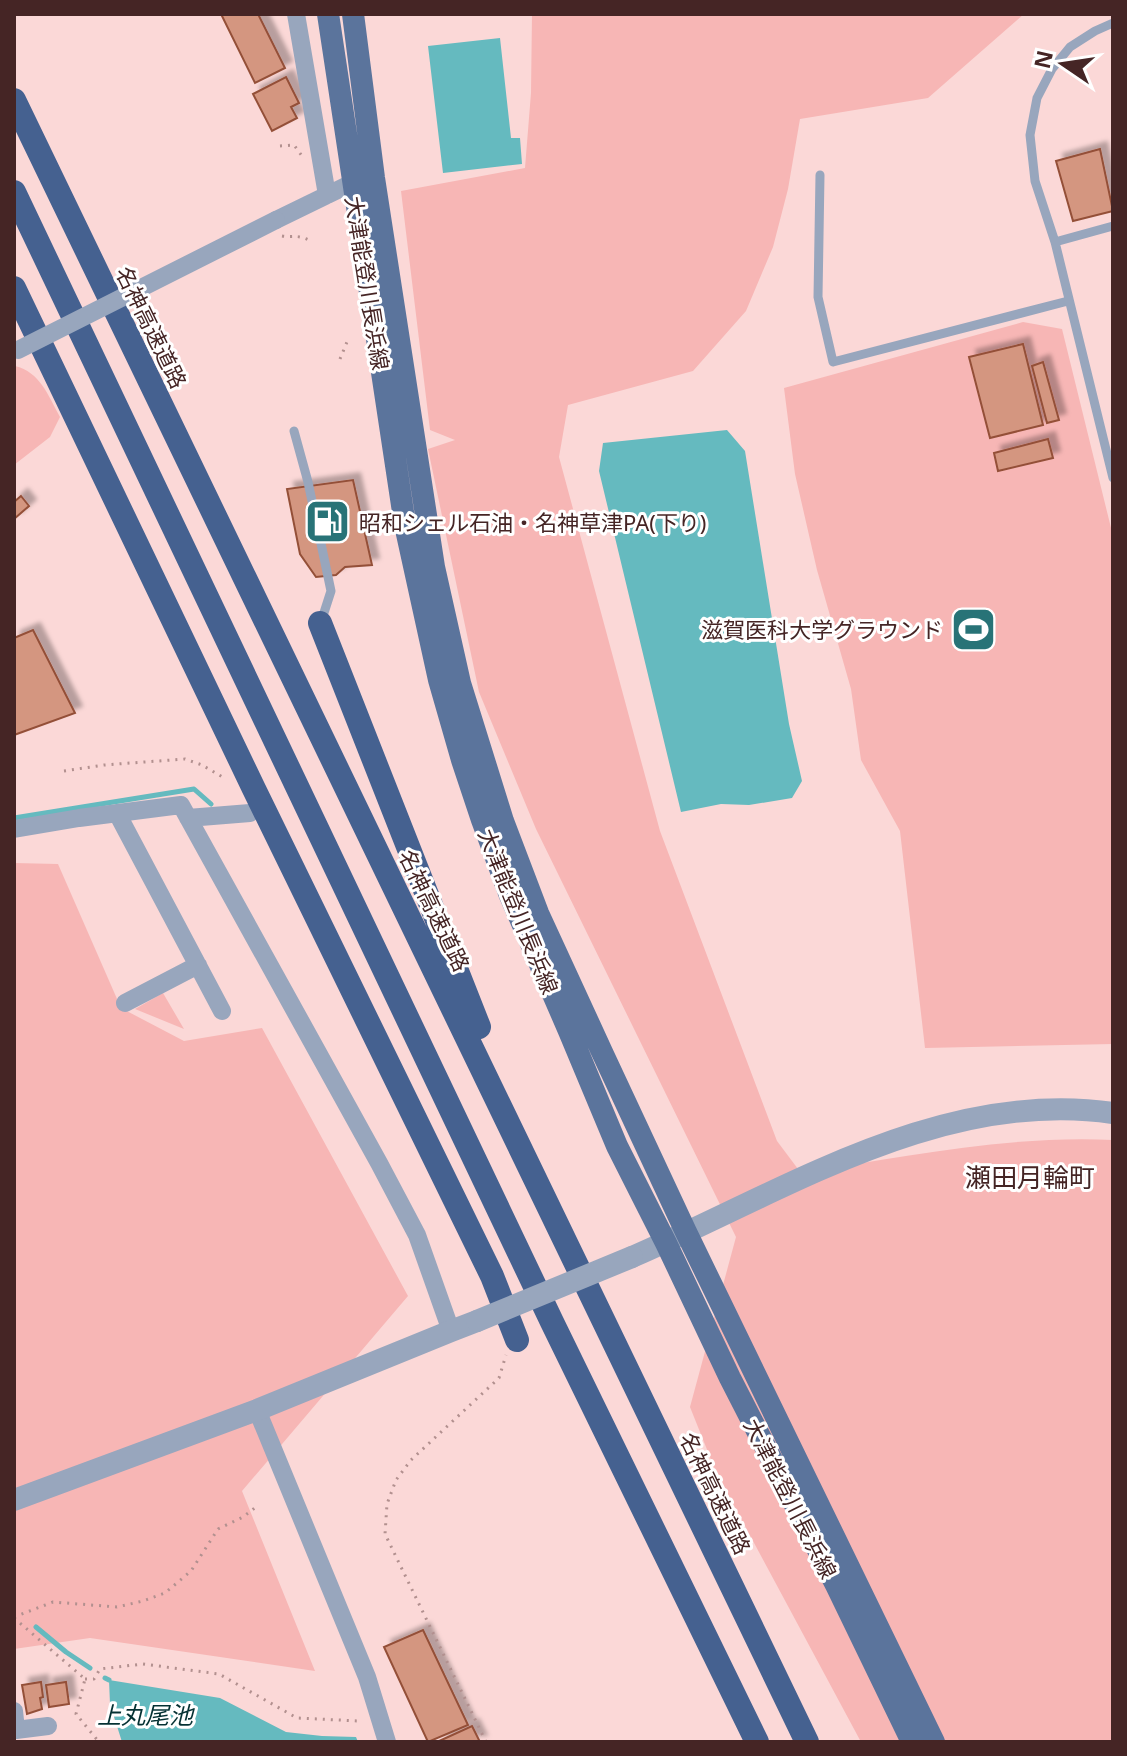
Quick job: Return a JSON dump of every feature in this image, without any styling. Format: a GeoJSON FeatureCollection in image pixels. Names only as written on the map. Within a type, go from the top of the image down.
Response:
{"type":"FeatureCollection","features":[{"type":"Feature","properties":{"kind":"highway","name":"名神高速道路"},"geometry":{"type":"LineString","coordinates":[[14,100],[807,1742]]}},
{"type":"Feature","properties":{"kind":"highway"},"geometry":{"type":"LineString","coordinates":[[14,192],[552,1322],[757,1742]]}},
{"type":"Feature","properties":{"kind":"highway"},"geometry":{"type":"LineString","coordinates":[[14,288],[492,1276],[512,1344]]}},
{"type":"Feature","properties":{"kind":"highway"},"geometry":{"type":"LineString","coordinates":[[320,623],[534,1173]]}},
{"type":"Feature","properties":{"kind":"main road","name":"大津能登川長浜線"},"geometry":{"type":"LineString","coordinates":[[328,14],[405,525],[439,680],[462,760],[509,893],[617,1146],[912,1742]]}},
{"type":"Feature","properties":{"kind":"main road","name":"大津能登川長浜線"},"geometry":{"type":"LineString","coordinates":[[353,14],[374,178],[434,567],[460,683],[503,821],[538,913],[686,1232],[934,1742]]}},
{"type":"Feature","properties":{"kind":"street"},"geometry":{"type":"LineString","coordinates":[[296,14],[327,195]]}},
{"type":"Feature","properties":{"kind":"street"},"geometry":{"type":"LineString","coordinates":[[16,351],[278,228],[327,195],[352,183],[374,178]]}},
{"type":"Feature","properties":{"kind":"street"},"geometry":{"type":"LineString","coordinates":[[14,829],[181,805],[417,1235],[451,1331]]}},
{"type":"Feature","properties":{"kind":"street"},"geometry":{"type":"LineString","coordinates":[[117,813],[222,1011]]}},
{"type":"Feature","properties":{"kind":"street"},"geometry":{"type":"LineString","coordinates":[[188,818],[250,813]]}},
{"type":"Feature","properties":{"kind":"street"},"geometry":{"type":"LineString","coordinates":[[125,1003],[198,965]]}},
{"type":"Feature","properties":{"kind":"street"},"geometry":{"type":"LineString","coordinates":[[14,1500],[257,1410],[477,1321],[666,1243],[819,1169],[935,1127],[1045,1109],[1113,1113]]}},
{"type":"Feature","properties":{"kind":"street"},"geometry":{"type":"LineString","coordinates":[[257,1410],[367,1677],[387,1742]]}},
{"type":"Feature","properties":{"kind":"street"},"geometry":{"type":"LineString","coordinates":[[15,1724],[48,1726]]}},
{"type":"Feature","properties":{"kind":"lane"},"geometry":{"type":"LineString","coordinates":[[1113,23],[1070,47],[1052,69],[1037,98],[1030,135],[1035,181],[1055,242],[1113,478]]}},
{"type":"Feature","properties":{"kind":"lane"},"geometry":{"type":"LineString","coordinates":[[820,175],[818,297],[833,362],[1068,301]]}},
{"type":"Feature","properties":{"kind":"lane"},"geometry":{"type":"LineString","coordinates":[[1055,242],[1113,226]]}},
{"type":"Feature","properties":{"kind":"lane"},"geometry":{"type":"LineString","coordinates":[[294,431],[331,591],[320,623]]}},
{"type":"Feature","properties":{"kind":"path"},"geometry":{"type":"LineString","coordinates":[[278,228],[289,237],[296,235],[309,240]]}},
{"type":"Feature","properties":{"kind":"path"},"geometry":{"type":"LineString","coordinates":[[340,359],[349,337]]}},
{"type":"Feature","properties":{"kind":"path"},"geometry":{"type":"LineString","coordinates":[[64,771],[185,759],[229,781]]}},
{"type":"Feature","properties":{"kind":"path"},"geometry":{"type":"LineString","coordinates":[[486,1742],[385,1534],[387,1504],[396,1480],[411,1460],[499,1378],[512,1344]]}},
{"type":"Feature","properties":{"kind":"path"},"geometry":{"type":"LineString","coordinates":[[256,1507],[218,1529],[191,1571],[165,1593],[117,1607],[53,1602],[14,1618],[85,1679],[94,1679],[100,1669],[143,1664],[180,1667],[219,1674],[297,1718],[359,1721]]}},
{"type":"Feature","properties":{"kind":"path"},"geometry":{"type":"LineString","coordinates":[[85,1679],[76,1714],[99,1742]]}},
{"type":"Feature","properties":{"kind":"shaded area"},"geometry":{"type":"Polygon","coordinates":[[[532,14],[1024,14],[928,98],[800,119],[788,189],[773,247],[746,311],[693,371],[568,405],[559,457],[660,831],[777,1141],[801,1173],[995,1144],[1113,1140],[1113,1742],[861,1742],[716,1472],[690,1407],[736,1237],[536,829],[479,692],[428,449],[455,440],[430,430],[401,191],[525,168],[531,93],[532,14]]]}},
{"type":"Feature","properties":{"kind":"shaded area","name":"滋賀医科大学グラウンド"},"geometry":{"type":"Polygon","coordinates":[[[1023,322],[1062,329],[1113,536],[1113,1044],[925,1048],[900,831],[861,760],[851,689],[817,570],[795,474],[784,388],[1023,322]]]}},
{"type":"Feature","properties":{"kind":"shaded area"},"geometry":{"type":"Polygon","coordinates":[[[15,366],[37,379],[60,417],[50,437],[14,465],[15,366]]]}},
{"type":"Feature","properties":{"kind":"shaded area"},"geometry":{"type":"Polygon","coordinates":[[[14,863],[58,864],[121,1008],[184,1041],[262,1028],[408,1296],[242,1491],[315,1671],[90,1638],[14,1649],[14,863]]]}},
{"type":"Feature","properties":{"kind":"shaded area"},"geometry":{"type":"Polygon","coordinates":[[[163,993],[184,1029],[135,1009],[163,993]]]}},
{"type":"Feature","properties":{"kind":"water"},"geometry":{"type":"Polygon","coordinates":[[[500,38],[511,138],[520,138],[522,164],[443,173],[428,46],[500,38]]]}},
{"type":"Feature","properties":{"kind":"water"},"geometry":{"type":"Polygon","coordinates":[[[727,430],[745,451],[789,724],[802,781],[792,798],[749,805],[721,804],[681,812],[599,471],[603,443],[727,430]]]}},
{"type":"Feature","properties":{"kind":"water","name":"上丸尾池"},"geometry":{"type":"Polygon","coordinates":[[[109,1680],[220,1698],[286,1732],[356,1737],[358,1742],[122,1742],[110,1704],[109,1680]]]}},
{"type":"Feature","properties":{"kind":"building"},"geometry":{"type":"Polygon","coordinates":[[[221,14],[258,14],[285,68],[255,83],[221,14]]]}},
{"type":"Feature","properties":{"kind":"building"},"geometry":{"type":"Polygon","coordinates":[[[286,77],[299,103],[291,107],[297,118],[272,131],[253,94],[286,77]]]}},
{"type":"Feature","properties":{"kind":"building"},"geometry":{"type":"Polygon","coordinates":[[[1100,149],[1113,211],[1073,221],[1056,161],[1100,149]]]}},
{"type":"Feature","properties":{"kind":"building"},"geometry":{"type":"Polygon","coordinates":[[[1023,344],[1043,425],[990,438],[969,357],[1023,344]]]}},
{"type":"Feature","properties":{"kind":"building"},"geometry":{"type":"Polygon","coordinates":[[[1043,362],[1059,420],[1047,423],[1032,366],[1043,362]]]}},
{"type":"Feature","properties":{"kind":"building"},"geometry":{"type":"Polygon","coordinates":[[[1048,439],[1053,458],[998,471],[994,453],[1048,439]]]}},
{"type":"Feature","properties":{"kind":"building","name":"昭和シェル石油・名神草津PA(下り)"},"geometry":{"type":"Polygon","coordinates":[[[353,480],[372,565],[345,567],[336,575],[316,577],[300,554],[287,489],[353,480]]]}},
{"type":"Feature","properties":{"kind":"building"},"geometry":{"type":"Polygon","coordinates":[[[21,496],[29,506],[14,519],[14,502],[21,496]]]}},
{"type":"Feature","properties":{"kind":"building"},"geometry":{"type":"Polygon","coordinates":[[[33,630],[75,713],[14,735],[14,638],[33,630]]]}},
{"type":"Feature","properties":{"kind":"building"},"geometry":{"type":"Polygon","coordinates":[[[423,1630],[468,1725],[428,1742],[384,1647],[423,1630]]]}},
{"type":"Feature","properties":{"kind":"building"},"geometry":{"type":"Polygon","coordinates":[[[41,1682],[42,1709],[27,1714],[22,1685],[41,1682]]]}},
{"type":"Feature","properties":{"kind":"building"},"geometry":{"type":"Polygon","coordinates":[[[66,1682],[69,1704],[49,1707],[46,1685],[66,1682]]]}},
{"type":"Feature","properties":{"kind":"building"},"geometry":{"type":"Polygon","coordinates":[[[472,1726],[480,1742],[437,1742],[472,1726]]]}},
{"type":"Feature","properties":{"kind":"waterway"},"geometry":{"type":"LineString","coordinates":[[14,818],[194,789],[211,804]]}},
{"type":"Feature","properties":{"kind":"waterway"},"geometry":{"type":"LineString","coordinates":[[36,1627],[90,1668]]}},
{"type":"Feature","properties":{"kind":"waterway"},"geometry":{"type":"LineString","coordinates":[[105,1678],[109,1680]]}},
{"type":"Feature","properties":{"kind":"place","name":"昭和シェル石油・名神草津PA(下り)"},"geometry":{"type":"Point","coordinates":[328,522]}},
{"type":"Feature","properties":{"kind":"place","name":"滋賀医科大学グラウンド"},"geometry":{"type":"Point","coordinates":[974,629]}},
{"type":"Feature","properties":{"kind":"district","name":"瀬田月輪町"},"geometry":{"type":"Point","coordinates":[1030,1177]}}]}
